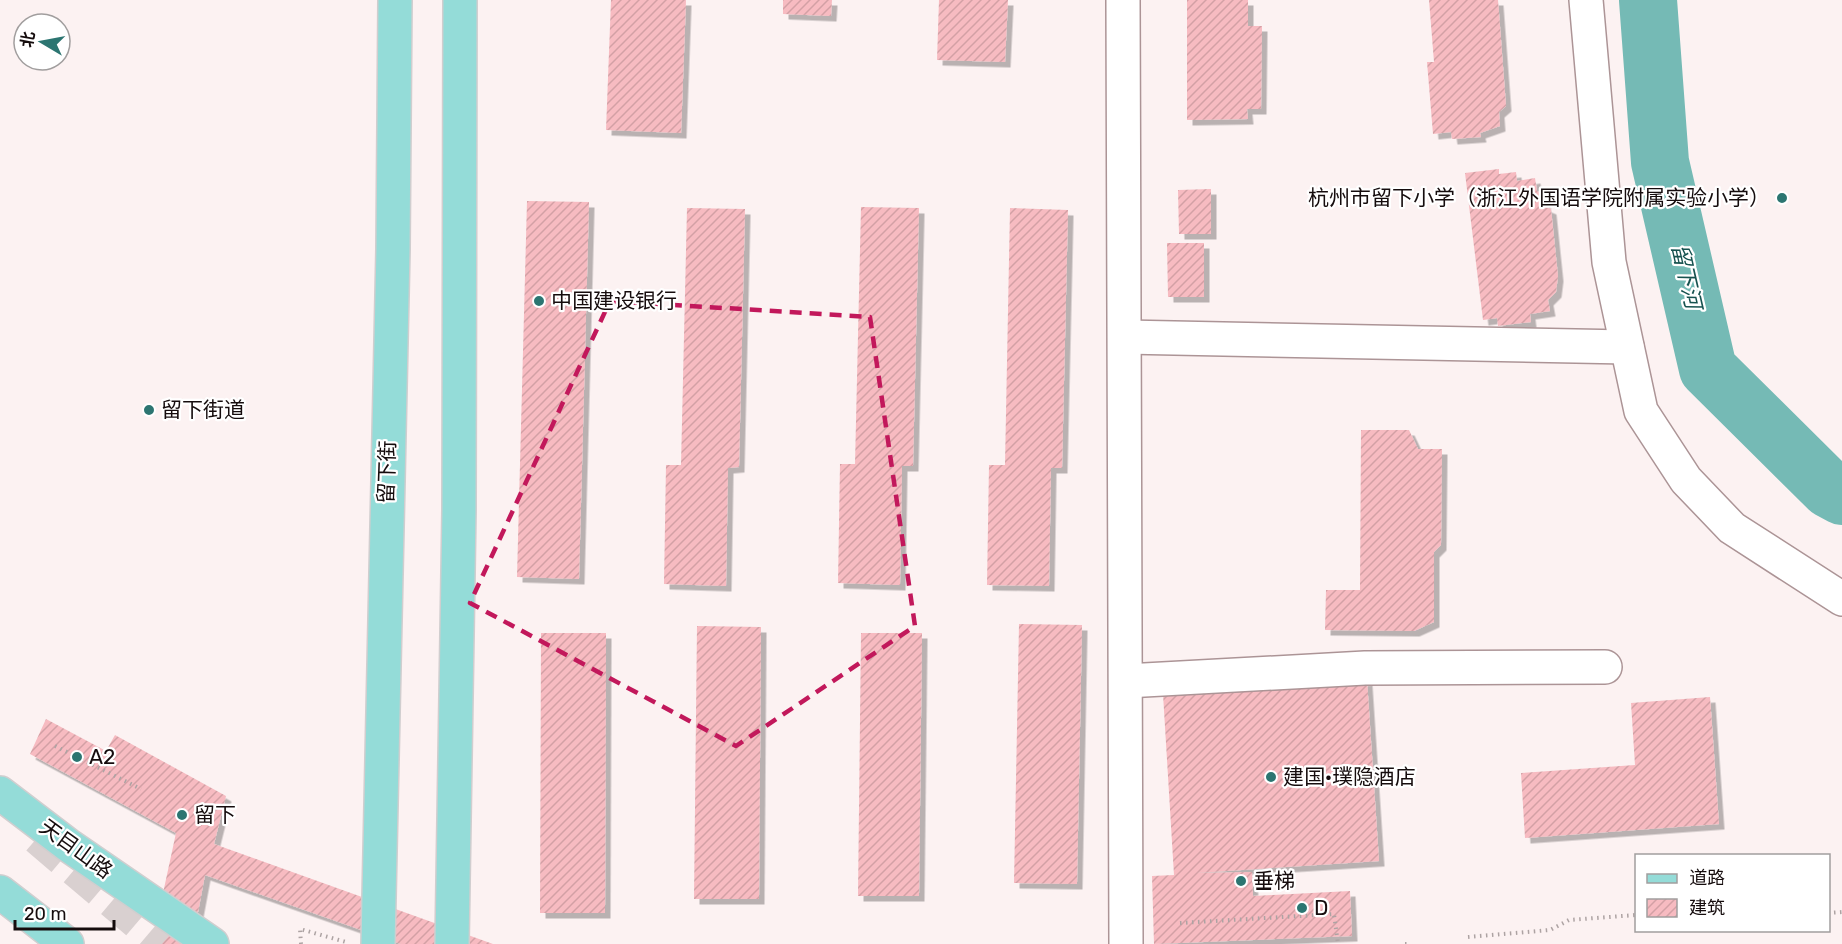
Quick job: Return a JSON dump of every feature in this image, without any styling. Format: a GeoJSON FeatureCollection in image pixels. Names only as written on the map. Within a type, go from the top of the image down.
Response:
{"type":"FeatureCollection","features":[{"type":"Feature","properties":{"kind":"main road","name":"留下街"},"geometry":{"type":"LineString","coordinates":[[378,944],[393,249],[395,0]]}},
{"type":"Feature","properties":{"kind":"main road"},"geometry":{"type":"LineString","coordinates":[[452,944],[459,510],[460,0]]}},
{"type":"Feature","properties":{"kind":"main road","name":"天目山路"},"geometry":{"type":"LineString","coordinates":[[0,793],[68,845],[212,944]]}},
{"type":"Feature","properties":{"kind":"main road"},"geometry":{"type":"LineString","coordinates":[[0,892],[67,944]]}},
{"type":"Feature","properties":{"kind":"street"},"geometry":{"type":"LineString","coordinates":[[1123,0],[1126,944]]}},
{"type":"Feature","properties":{"kind":"street"},"geometry":{"type":"LineString","coordinates":[[1586,0],[1609,262],[1641,411],[1686,480],[1732,528],[1842,599]]}},
{"type":"Feature","properties":{"kind":"street"},"geometry":{"type":"LineString","coordinates":[[1125,337],[1627,347]]}},
{"type":"Feature","properties":{"kind":"street"},"geometry":{"type":"LineString","coordinates":[[1126,681],[1365,668],[1605,667]]}},
{"type":"Feature","properties":{"kind":"path"},"geometry":{"type":"LineString","coordinates":[[55,746],[141,789]]}},
{"type":"Feature","properties":{"kind":"path"},"geometry":{"type":"LineString","coordinates":[[1180,923],[1334,914],[1338,944]]}},
{"type":"Feature","properties":{"kind":"path"},"geometry":{"type":"LineString","coordinates":[[1468,938],[1550,930],[1569,920],[1635,915]]}},
{"type":"Feature","properties":{"kind":"path"},"geometry":{"type":"LineString","coordinates":[[301,944],[300,929],[354,944]]}},
{"type":"Feature","properties":{"kind":"highlighted area"},"geometry":{"type":"Polygon","coordinates":[[[610,301],[870,317],[915,626],[736,746],[470,603],[610,301]]]}},
{"type":"Feature","properties":{"kind":"building"},"geometry":{"type":"Polygon","coordinates":[[[611,0],[686,0],[681,133],[606,130],[611,0]]]}},
{"type":"Feature","properties":{"kind":"building"},"geometry":{"type":"Polygon","coordinates":[[[783,0],[832,0],[831,16],[783,14],[783,0]]]}},
{"type":"Feature","properties":{"kind":"building"},"geometry":{"type":"Polygon","coordinates":[[[939,0],[1008,0],[1005,62],[937,60],[939,0]]]}},
{"type":"Feature","properties":{"kind":"building"},"geometry":{"type":"Polygon","coordinates":[[[1187,0],[1248,0],[1248,26],[1262,26],[1261,109],[1247,109],[1248,119],[1187,120],[1187,0]]]}},
{"type":"Feature","properties":{"kind":"building"},"geometry":{"type":"Polygon","coordinates":[[[1429,0],[1498,0],[1506,106],[1499,112],[1500,126],[1480,133],[1481,137],[1452,139],[1451,132],[1433,134],[1427,62],[1434,62],[1429,0]]]}},
{"type":"Feature","properties":{"kind":"building"},"geometry":{"type":"Polygon","coordinates":[[[1499,169],[1499,174],[1516,172],[1517,181],[1535,178],[1537,191],[1544,194],[1546,207],[1551,209],[1558,276],[1556,292],[1548,300],[1550,311],[1530,314],[1531,322],[1498,326],[1497,318],[1483,320],[1465,173],[1499,169]]]}},
{"type":"Feature","properties":{"kind":"building"},"geometry":{"type":"Polygon","coordinates":[[[1211,189],[1211,234],[1179,234],[1178,190],[1211,189]]]}},
{"type":"Feature","properties":{"kind":"building"},"geometry":{"type":"Polygon","coordinates":[[[527,201],[589,202],[579,579],[517,577],[527,201]]]}},
{"type":"Feature","properties":{"kind":"building"},"geometry":{"type":"Polygon","coordinates":[[[861,207],[919,208],[913,466],[902,466],[900,585],[838,583],[840,464],[855,464],[861,207]]]}},
{"type":"Feature","properties":{"kind":"building"},"geometry":{"type":"Polygon","coordinates":[[[687,208],[745,209],[739,467],[728,468],[726,586],[664,584],[666,465],[681,465],[687,208]]]}},
{"type":"Feature","properties":{"kind":"building"},"geometry":{"type":"Polygon","coordinates":[[[1010,208],[1068,210],[1062,468],[1051,468],[1049,586],[987,585],[989,465],[1005,465],[1010,208]]]}},
{"type":"Feature","properties":{"kind":"building"},"geometry":{"type":"Polygon","coordinates":[[[1167,243],[1204,243],[1204,297],[1168,297],[1167,243]]]}},
{"type":"Feature","properties":{"kind":"building"},"geometry":{"type":"Polygon","coordinates":[[[1361,430],[1409,430],[1418,449],[1442,449],[1441,545],[1434,552],[1434,622],[1414,631],[1325,630],[1326,590],[1360,590],[1361,430]]]}},
{"type":"Feature","properties":{"kind":"building"},"geometry":{"type":"Polygon","coordinates":[[[1019,624],[1082,625],[1077,884],[1014,883],[1019,624]]]}},
{"type":"Feature","properties":{"kind":"building"},"geometry":{"type":"Polygon","coordinates":[[[697,626],[761,627],[759,899],[694,899],[697,626]]]}},
{"type":"Feature","properties":{"kind":"building"},"geometry":{"type":"Polygon","coordinates":[[[541,633],[606,633],[605,913],[540,913],[541,633]]]}},
{"type":"Feature","properties":{"kind":"building"},"geometry":{"type":"Polygon","coordinates":[[[861,633],[922,633],[919,896],[858,896],[861,633]]]}},
{"type":"Feature","properties":{"kind":"building","name":"建国·璞隐酒店"},"geometry":{"type":"Polygon","coordinates":[[[1367,680],[1379,861],[1196,873],[1252,872],[1253,896],[1350,891],[1352,936],[1154,944],[1152,876],[1174,875],[1163,694],[1367,680]]]}},
{"type":"Feature","properties":{"kind":"building"},"geometry":{"type":"Polygon","coordinates":[[[1710,697],[1719,824],[1525,838],[1521,773],[1635,765],[1631,703],[1710,697]]]}},
{"type":"Feature","properties":{"kind":"building","name":"留下"},"geometry":{"type":"Polygon","coordinates":[[[46,719],[106,751],[115,735],[226,796],[214,844],[493,944],[401,944],[205,875],[192,944],[152,944],[176,833],[30,754],[46,719]]]}},
{"type":"Feature","properties":{"kind":"waterway","name":"留下河"},"geometry":{"type":"LineString","coordinates":[[1648,0],[1660,162],[1708,369],[1829,489],[1842,496]]}},
{"type":"Feature","properties":{"kind":"tunnel"},"geometry":{"type":"LineString","coordinates":[[37,838],[162,944]]}},
{"type":"Feature","properties":{"kind":"place","name":"杭州市留下小学（浙江外国语学院附属实验小学）"},"geometry":{"type":"Point","coordinates":[1782,198]}},
{"type":"Feature","properties":{"kind":"place","name":"中国建设银行"},"geometry":{"type":"Point","coordinates":[539,301]}},
{"type":"Feature","properties":{"kind":"place","name":"留下街道"},"geometry":{"type":"Point","coordinates":[149,410]}},
{"type":"Feature","properties":{"kind":"place","name":"A2"},"geometry":{"type":"Point","coordinates":[77,757]}},
{"type":"Feature","properties":{"kind":"place","name":"建国·璞隐酒店"},"geometry":{"type":"Point","coordinates":[1271,777]}},
{"type":"Feature","properties":{"kind":"place","name":"留下"},"geometry":{"type":"Point","coordinates":[182,815]}},
{"type":"Feature","properties":{"kind":"place","name":"垂梯"},"geometry":{"type":"Point","coordinates":[1241,881]}},
{"type":"Feature","properties":{"kind":"place","name":"D"},"geometry":{"type":"Point","coordinates":[1302,908]}}]}
